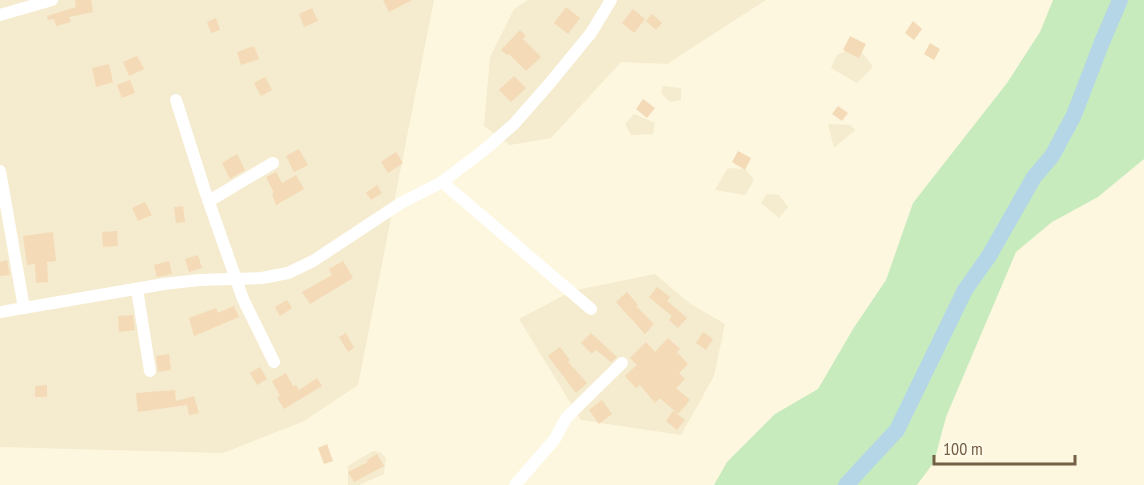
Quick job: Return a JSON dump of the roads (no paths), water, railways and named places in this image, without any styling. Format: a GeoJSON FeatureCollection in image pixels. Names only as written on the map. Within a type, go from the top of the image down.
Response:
{"type":"FeatureCollection","features":[{"type":"Feature","properties":{"kind":"street"},"geometry":{"type":"LineString","coordinates":[[0,15],[52,0]]}},
{"type":"Feature","properties":{"kind":"street"},"geometry":{"type":"LineString","coordinates":[[0,312],[164,284],[262,278],[288,273],[313,261],[401,203],[442,182],[514,124],[591,33],[611,0]]}},
{"type":"Feature","properties":{"kind":"street"},"geometry":{"type":"LineString","coordinates":[[176,100],[243,299],[274,362]]}},
{"type":"Feature","properties":{"kind":"street"},"geometry":{"type":"LineString","coordinates":[[209,201],[273,163]]}},
{"type":"Feature","properties":{"kind":"street"},"geometry":{"type":"LineString","coordinates":[[0,171],[24,308]]}},
{"type":"Feature","properties":{"kind":"street"},"geometry":{"type":"LineString","coordinates":[[442,182],[591,309]]}},
{"type":"Feature","properties":{"kind":"street"},"geometry":{"type":"LineString","coordinates":[[137,289],[150,371]]}},
{"type":"Feature","properties":{"kind":"street"},"geometry":{"type":"LineString","coordinates":[[515,485],[555,439],[566,418],[622,363]]}},
{"type":"Feature","properties":{"kind":"waterway"},"geometry":{"type":"LineString","coordinates":[[846,485],[897,430],[965,290],[989,256],[1034,177],[1052,156],[1074,115],[1120,0]]}}]}
